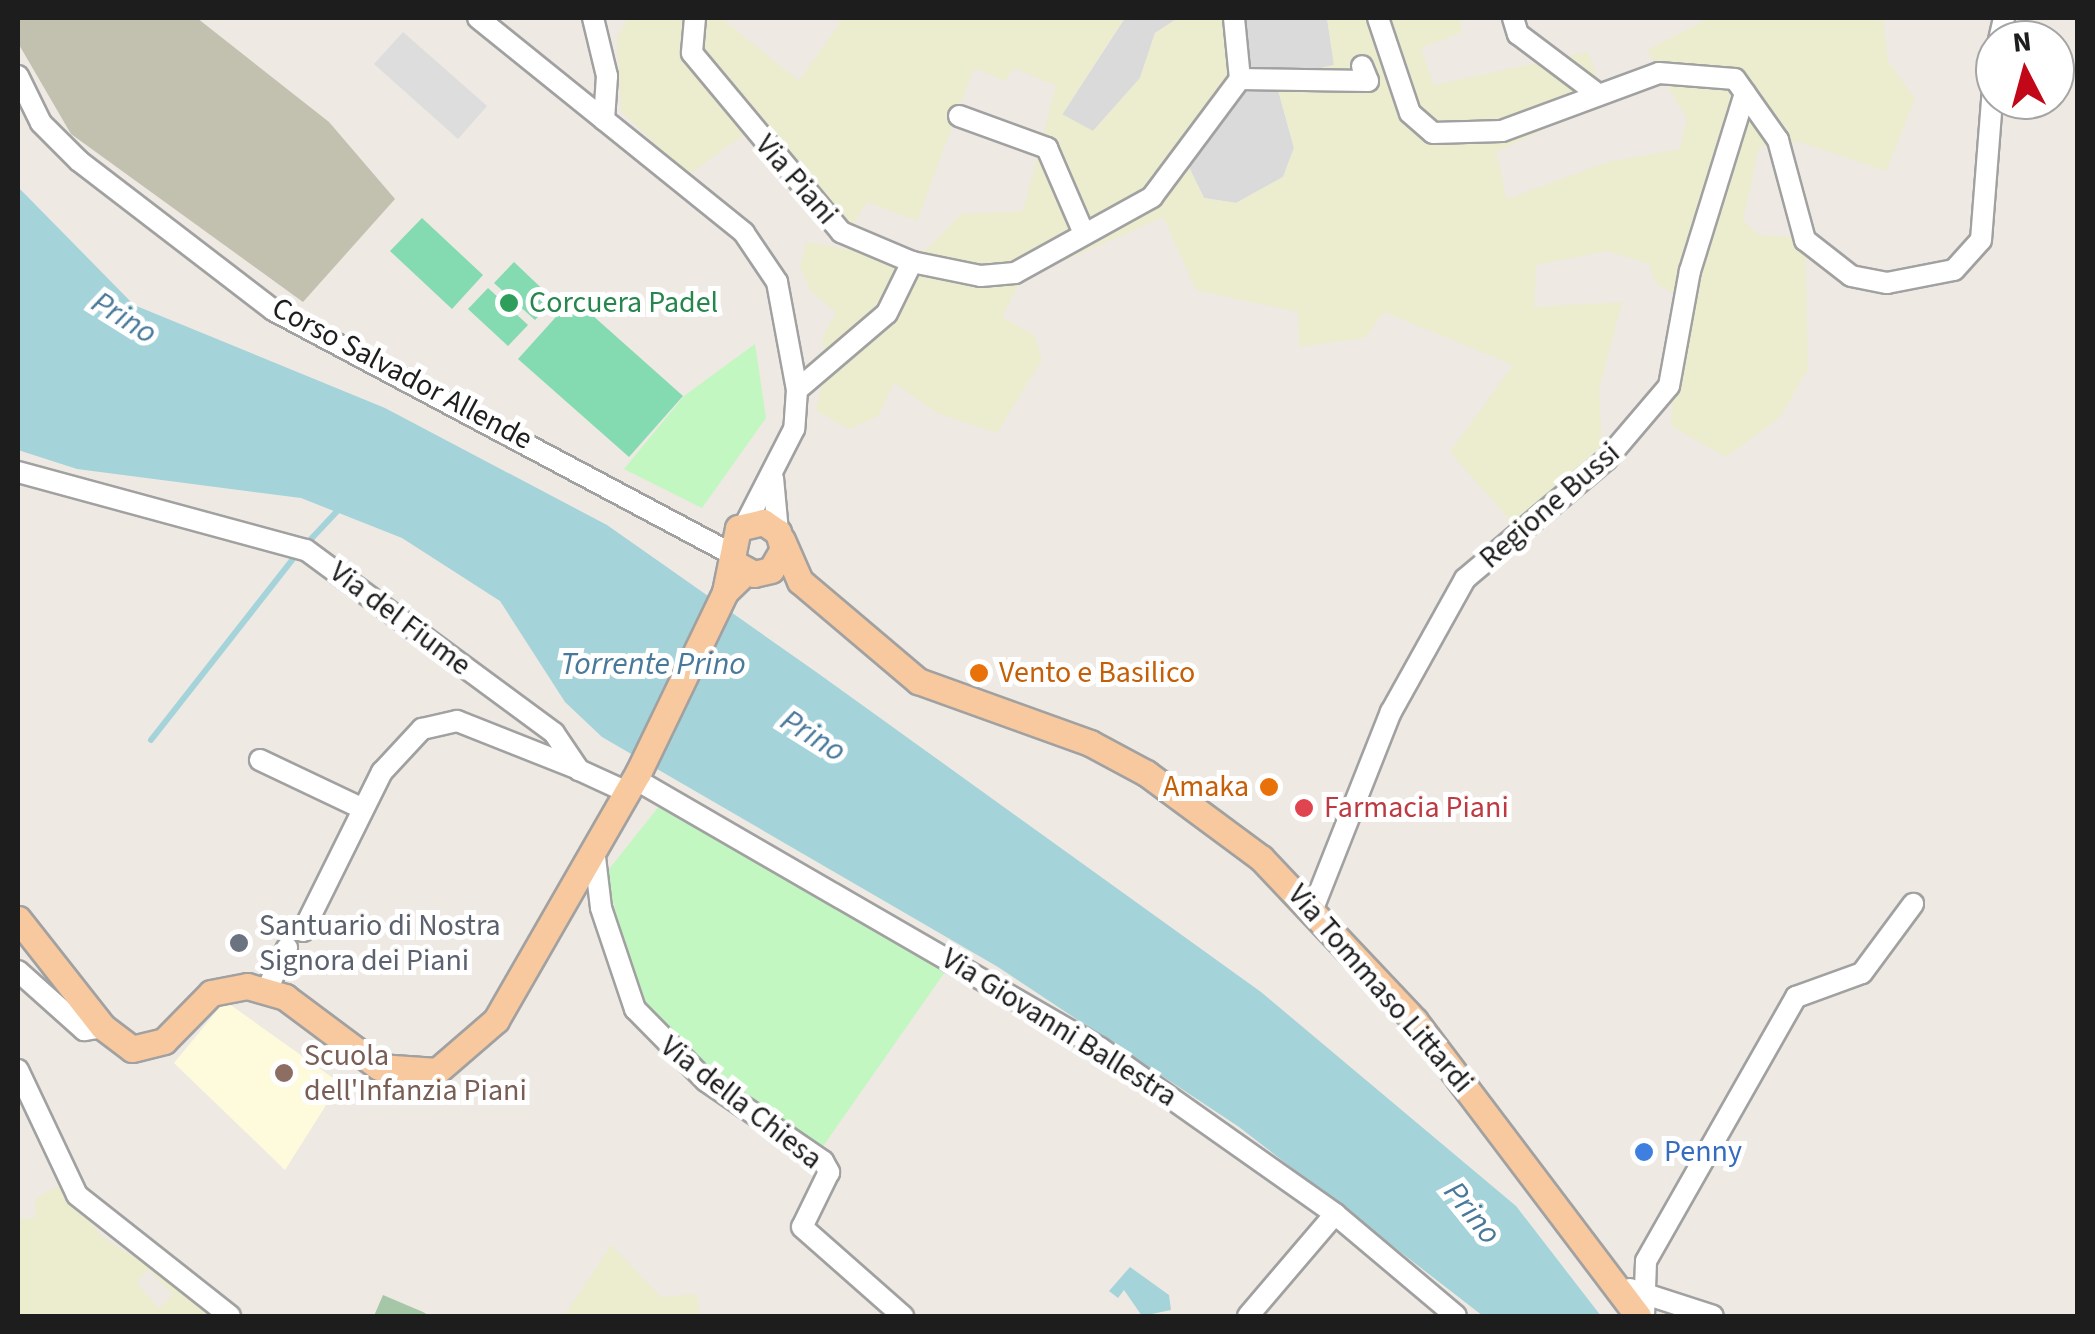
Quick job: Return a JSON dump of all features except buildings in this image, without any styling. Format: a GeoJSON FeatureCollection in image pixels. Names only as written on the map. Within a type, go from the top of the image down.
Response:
{"type":"FeatureCollection","features":[{"type":"Feature","properties":{"kind":"main road","name":"Via Tommaso Littardi"},"geometry":{"type":"LineString","coordinates":[[780,536],[800,581],[918,681],[1146,773],[1314,906],[1415,1021],[1614,1283],[1641,1308]]}},
{"type":"Feature","properties":{"kind":"main road"},"geometry":{"type":"LineString","coordinates":[[18,919],[102,1027],[147,1051],[211,992],[267,989],[379,1067],[437,1071],[496,1020],[633,781],[726,592],[741,552],[780,536],[777,565],[741,552]]}},
{"type":"Feature","properties":{"kind":"main road"},"geometry":{"type":"LineString","coordinates":[[741,552],[800,581]]}},
{"type":"Feature","properties":{"kind":"street"},"geometry":{"type":"LineString","coordinates":[[478,18],[744,234],[777,282],[797,390],[794,428],[741,552]]}},
{"type":"Feature","properties":{"kind":"street"},"geometry":{"type":"LineString","coordinates":[[593,18],[606,76],[604,120]]}},
{"type":"Feature","properties":{"kind":"street","name":"Via Piani"},"geometry":{"type":"LineString","coordinates":[[695,18],[692,53],[841,232],[912,262],[1015,272],[1083,230],[1152,197],[1240,79]]}},
{"type":"Feature","properties":{"kind":"street"},"geometry":{"type":"LineString","coordinates":[[1234,18],[1240,79],[1368,81],[1362,66]]}},
{"type":"Feature","properties":{"kind":"street"},"geometry":{"type":"LineString","coordinates":[[1378,18],[1410,114],[1432,133],[1502,131],[1595,92],[1683,69],[1735,79],[1778,140],[1804,240],[1851,276],[1918,282],[1954,270],[1980,240],[1990,120]]}},
{"type":"Feature","properties":{"kind":"street"},"geometry":{"type":"LineString","coordinates":[[1513,18],[1543,57],[1595,92]]}},
{"type":"Feature","properties":{"kind":"street","name":"Corso Salvador Allende"},"geometry":{"type":"LineString","coordinates":[[18,76],[41,122],[79,161],[274,310],[741,552]]}},
{"type":"Feature","properties":{"kind":"street","name":"Regione Bussi"},"geometry":{"type":"LineString","coordinates":[[1314,906],[1390,712],[1465,579],[1606,460],[1669,386],[1694,256],[1745,93]]}},
{"type":"Feature","properties":{"kind":"street"},"geometry":{"type":"LineString","coordinates":[[959,116],[1047,148],[1083,230]]}},
{"type":"Feature","properties":{"kind":"street"},"geometry":{"type":"LineString","coordinates":[[797,390],[887,313],[912,262]]}},
{"type":"Feature","properties":{"kind":"street","name":"Via del Fiume"},"geometry":{"type":"LineString","coordinates":[[18,472],[306,550],[554,734],[579,770]]}},
{"type":"Feature","properties":{"kind":"street"},"geometry":{"type":"LineString","coordinates":[[773,478],[780,536]]}},
{"type":"Feature","properties":{"kind":"street","name":"Via del Fiume"},"geometry":{"type":"LineString","coordinates":[[304,930],[361,808],[401,746],[440,724],[474,725],[579,770],[633,781]]}},
{"type":"Feature","properties":{"kind":"street"},"geometry":{"type":"LineString","coordinates":[[260,760],[361,808]]}},
{"type":"Feature","properties":{"kind":"street","name":"Via Giovanni Ballestra"},"geometry":{"type":"LineString","coordinates":[[633,781],[1100,1048],[1335,1214],[1456,1316]]}},
{"type":"Feature","properties":{"kind":"street","name":"Via della Chiesa"},"geometry":{"type":"LineString","coordinates":[[594,849],[600,908],[635,1009],[706,1081],[824,1160],[829,1172],[802,1227],[904,1316]]}},
{"type":"Feature","properties":{"kind":"street"},"geometry":{"type":"LineString","coordinates":[[1713,1316],[1641,1308],[1682,1187],[1796,996],[1862,974],[1913,904]]}},
{"type":"Feature","properties":{"kind":"street"},"geometry":{"type":"LineString","coordinates":[[267,989],[287,948]]}},
{"type":"Feature","properties":{"kind":"street"},"geometry":{"type":"LineString","coordinates":[[18,971],[84,1030],[102,1027]]}},
{"type":"Feature","properties":{"kind":"street"},"geometry":{"type":"LineString","coordinates":[[18,1070],[77,1195],[230,1316]]}},
{"type":"Feature","properties":{"kind":"street"},"geometry":{"type":"LineString","coordinates":[[1248,1316],[1335,1214]]}},
{"type":"Feature","properties":{"kind":"shaded area"},"geometry":{"type":"Polygon","coordinates":[[[18,18],[197,18],[329,122],[395,199],[303,302],[71,134],[18,43],[18,18]]]}},
{"type":"Feature","properties":{"kind":"shaded area"},"geometry":{"type":"Polygon","coordinates":[[[1125,18],[1178,18],[1155,33],[1140,78],[1093,131],[1062,115],[1125,18]]]}},
{"type":"Feature","properties":{"kind":"shaded area"},"geometry":{"type":"Polygon","coordinates":[[[1225,18],[1327,18],[1334,65],[1275,79],[1294,148],[1283,177],[1236,203],[1204,198],[1185,159],[1225,18]]]}},
{"type":"Feature","properties":{"kind":"shaded area"},"geometry":{"type":"Polygon","coordinates":[[[403,32],[487,106],[458,139],[374,64],[403,32]]]}},
{"type":"Feature","properties":{"kind":"shaded area"},"geometry":{"type":"Polygon","coordinates":[[[225,1001],[340,1083],[285,1170],[174,1063],[225,1001]]]}},
{"type":"Feature","properties":{"kind":"green space"},"geometry":{"type":"Polygon","coordinates":[[[628,18],[721,18],[799,81],[843,18],[1125,18],[1062,114],[1093,131],[1140,78],[1155,33],[1178,18],[1225,18],[1238,73],[1185,159],[1204,198],[1236,203],[1283,177],[1294,148],[1275,79],[1334,65],[1327,18],[1460,18],[1462,32],[1421,48],[1434,85],[1588,52],[1605,100],[1496,152],[1507,199],[1607,162],[1680,149],[1687,119],[1647,50],[1709,18],[1883,18],[1888,61],[1915,99],[1886,171],[1800,142],[1759,147],[1743,221],[1759,235],[1805,238],[1808,369],[1780,417],[1726,457],[1671,426],[1678,295],[1656,284],[1649,264],[1607,251],[1536,265],[1534,307],[1622,302],[1599,390],[1603,463],[1515,526],[1450,452],[1513,365],[1384,312],[1365,338],[1299,347],[1298,312],[1196,290],[1163,217],[1021,280],[1002,317],[1035,336],[1042,359],[997,433],[937,413],[894,383],[878,416],[849,429],[816,411],[827,362],[822,339],[836,312],[811,292],[800,267],[806,242],[894,258],[926,250],[961,214],[1023,211],[1056,86],[1014,68],[1005,81],[974,68],[917,221],[867,202],[848,233],[812,212],[743,135],[688,175],[621,111],[617,38],[628,18]]]}},
{"type":"Feature","properties":{"kind":"green space"},"geometry":{"type":"Polygon","coordinates":[[[422,218],[483,275],[452,309],[390,251],[422,218]]]}},
{"type":"Feature","properties":{"kind":"green space"},"geometry":{"type":"Polygon","coordinates":[[[514,262],[554,300],[535,320],[494,283],[514,262]]]}},
{"type":"Feature","properties":{"kind":"green space"},"geometry":{"type":"Polygon","coordinates":[[[488,288],[528,325],[508,346],[468,309],[488,288]]]}},
{"type":"Feature","properties":{"kind":"green space"},"geometry":{"type":"Polygon","coordinates":[[[573,298],[683,396],[629,457],[518,359],[573,298]]]}},
{"type":"Feature","properties":{"kind":"green space"},"geometry":{"type":"Polygon","coordinates":[[[755,344],[766,418],[702,508],[624,469],[684,396],[755,344]]]}},
{"type":"Feature","properties":{"kind":"green space"},"geometry":{"type":"Polygon","coordinates":[[[660,805],[947,969],[819,1152],[729,1095],[639,1007],[606,873],[660,805]]]}},
{"type":"Feature","properties":{"kind":"green space"},"geometry":{"type":"Polygon","coordinates":[[[60,1185],[102,1237],[178,1284],[209,1316],[18,1316],[18,1220],[36,1217],[35,1199],[60,1185]],[[149,1269],[136,1282],[159,1309],[173,1295],[149,1269]]]}},
{"type":"Feature","properties":{"kind":"green space"},"geometry":{"type":"Polygon","coordinates":[[[611,1245],[661,1297],[697,1294],[700,1316],[564,1316],[611,1245]]]}},
{"type":"Feature","properties":{"kind":"green space"},"geometry":{"type":"Polygon","coordinates":[[[383,1295],[423,1312],[430,1316],[374,1316],[383,1295]]]}},
{"type":"Feature","properties":{"kind":"water","name":"Torrente Prino"},"geometry":{"type":"Polygon","coordinates":[[[18,187],[134,305],[385,408],[607,525],[819,674],[1261,992],[1516,1206],[1601,1316],[1483,1316],[1239,1127],[998,967],[602,737],[565,702],[500,601],[402,538],[301,498],[77,469],[18,450],[18,187]]]}},
{"type":"Feature","properties":{"kind":"water"},"geometry":{"type":"Polygon","coordinates":[[[1130,1267],[1169,1295],[1171,1310],[1142,1316],[1124,1290],[1118,1298],[1109,1291],[1130,1267]]]}},
{"type":"Feature","properties":{"kind":"waterway"},"geometry":{"type":"LineString","coordinates":[[311,539],[341,507]]}},
{"type":"Feature","properties":{"kind":"waterway"},"geometry":{"type":"LineString","coordinates":[[151,740],[293,559]]}},
{"type":"Feature","properties":{"kind":"place","name":"Corcuera Padel"},"geometry":{"type":"Point","coordinates":[509,303]}},
{"type":"Feature","properties":{"kind":"place","name":"Vento e Basilico"},"geometry":{"type":"Point","coordinates":[979,673]}},
{"type":"Feature","properties":{"kind":"place","name":"Amaka"},"geometry":{"type":"Point","coordinates":[1269,787]}},
{"type":"Feature","properties":{"kind":"place","name":"Farmacia Piani"},"geometry":{"type":"Point","coordinates":[1304,808]}},
{"type":"Feature","properties":{"kind":"place","name":"Santuario di Nostra Signora dei Piani"},"geometry":{"type":"Point","coordinates":[239,943]}},
{"type":"Feature","properties":{"kind":"place","name":"Scuola dell'Infanzia Piani"},"geometry":{"type":"Point","coordinates":[284,1073]}},
{"type":"Feature","properties":{"kind":"place","name":"Penny"},"geometry":{"type":"Point","coordinates":[1644,1152]}},
{"type":"Feature","properties":{"kind":"water label","name":"Prino"},"geometry":{"type":"Point","coordinates":[124,318]}},
{"type":"Feature","properties":{"kind":"water label","name":"Prino"},"geometry":{"type":"Point","coordinates":[813,736]}},
{"type":"Feature","properties":{"kind":"water label","name":"Prino"},"geometry":{"type":"Point","coordinates":[1472,1213]}}]}
